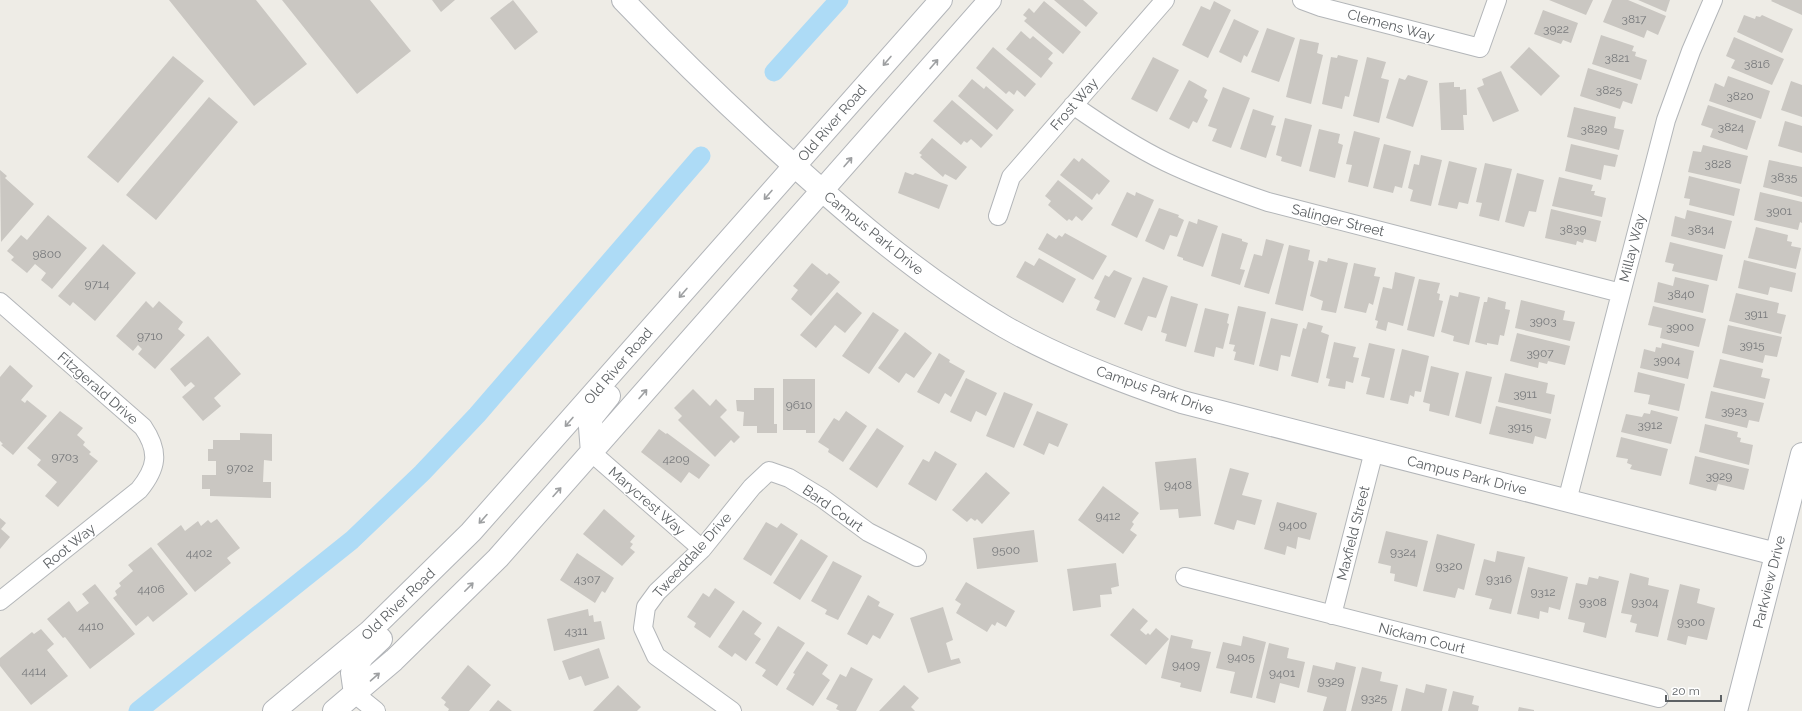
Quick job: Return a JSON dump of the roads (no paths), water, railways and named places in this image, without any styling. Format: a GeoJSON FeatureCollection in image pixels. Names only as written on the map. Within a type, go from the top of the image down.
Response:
{"type":"FeatureCollection","features":[{"type":"Feature","properties":{"kind":"main road","name":"Campus Park Drive"},"geometry":{"type":"LineString","coordinates":[[623,0],[655,33],[794,166],[908,263],[957,297],[1007,328],[1059,355],[1127,383],[1182,402],[1776,554]]}},
{"type":"Feature","properties":{"kind":"main road","name":"Old River Road"},"geometry":{"type":"LineString","coordinates":[[274,711],[370,632],[460,543],[941,0]]}},
{"type":"Feature","properties":{"kind":"main road"},"geometry":{"type":"LineString","coordinates":[[334,711],[430,627],[498,558],[990,0]]}},
{"type":"Feature","properties":{"kind":"main road"},"geometry":{"type":"LineString","coordinates":[[592,452],[590,427],[592,417],[638,358],[640,341]]}},
{"type":"Feature","properties":{"kind":"main road","name":"Parkview Drive"},"geometry":{"type":"LineString","coordinates":[[1736,711],[1802,454]]}},
{"type":"Feature","properties":{"kind":"main road"},"geometry":{"type":"LineString","coordinates":[[355,694],[352,673],[363,656],[446,579],[460,543]]}},
{"type":"Feature","properties":{"kind":"street","name":"Frost Way"},"geometry":{"type":"LineString","coordinates":[[998,216],[1011,177],[1165,0]]}},
{"type":"Feature","properties":{"kind":"street","name":"Clemens Way"},"geometry":{"type":"LineString","coordinates":[[1302,0],[1321,7],[1480,48],[1497,0]]}},
{"type":"Feature","properties":{"kind":"street","name":"Millay Way"},"geometry":{"type":"LineString","coordinates":[[1567,501],[1666,120],[1691,51],[1713,0]]}},
{"type":"Feature","properties":{"kind":"street","name":"Salinger Street"},"geometry":{"type":"LineString","coordinates":[[1073,105],[1118,136],[1166,162],[1216,184],[1268,202],[1621,293]]}},
{"type":"Feature","properties":{"kind":"street","name":"Fitzgerald Drive"},"geometry":{"type":"LineString","coordinates":[[0,302],[143,427],[151,438],[154,450],[154,464],[149,477],[139,490]]}},
{"type":"Feature","properties":{"kind":"street","name":"Marycrest Way"},"geometry":{"type":"LineString","coordinates":[[592,452],[702,549]]}},
{"type":"Feature","properties":{"kind":"street","name":"Maxfield Street"},"geometry":{"type":"LineString","coordinates":[[1332,615],[1374,452]]}},
{"type":"Feature","properties":{"kind":"street","name":"Bard Court"},"geometry":{"type":"LineString","coordinates":[[752,487],[769,471],[790,478],[822,498],[868,532],[917,557]]}},
{"type":"Feature","properties":{"kind":"street","name":"Tweeddale Drive"},"geometry":{"type":"LineString","coordinates":[[732,711],[656,656],[643,628],[646,607],[657,592],[702,549],[752,487]]}},
{"type":"Feature","properties":{"kind":"street","name":"Root Way"},"geometry":{"type":"LineString","coordinates":[[0,601],[139,490]]}},
{"type":"Feature","properties":{"kind":"street","name":"Nickam Court"},"geometry":{"type":"LineString","coordinates":[[1185,577],[1659,698]]}},
{"type":"Feature","properties":{"kind":"street"},"geometry":{"type":"LineString","coordinates":[[355,694],[376,711]]}},
{"type":"Feature","properties":{"kind":"waterway"},"geometry":{"type":"LineString","coordinates":[[774,72],[839,0]]}},
{"type":"Feature","properties":{"kind":"waterway"},"geometry":{"type":"LineString","coordinates":[[138,711],[352,540],[422,473],[477,415],[701,156]]}}]}
